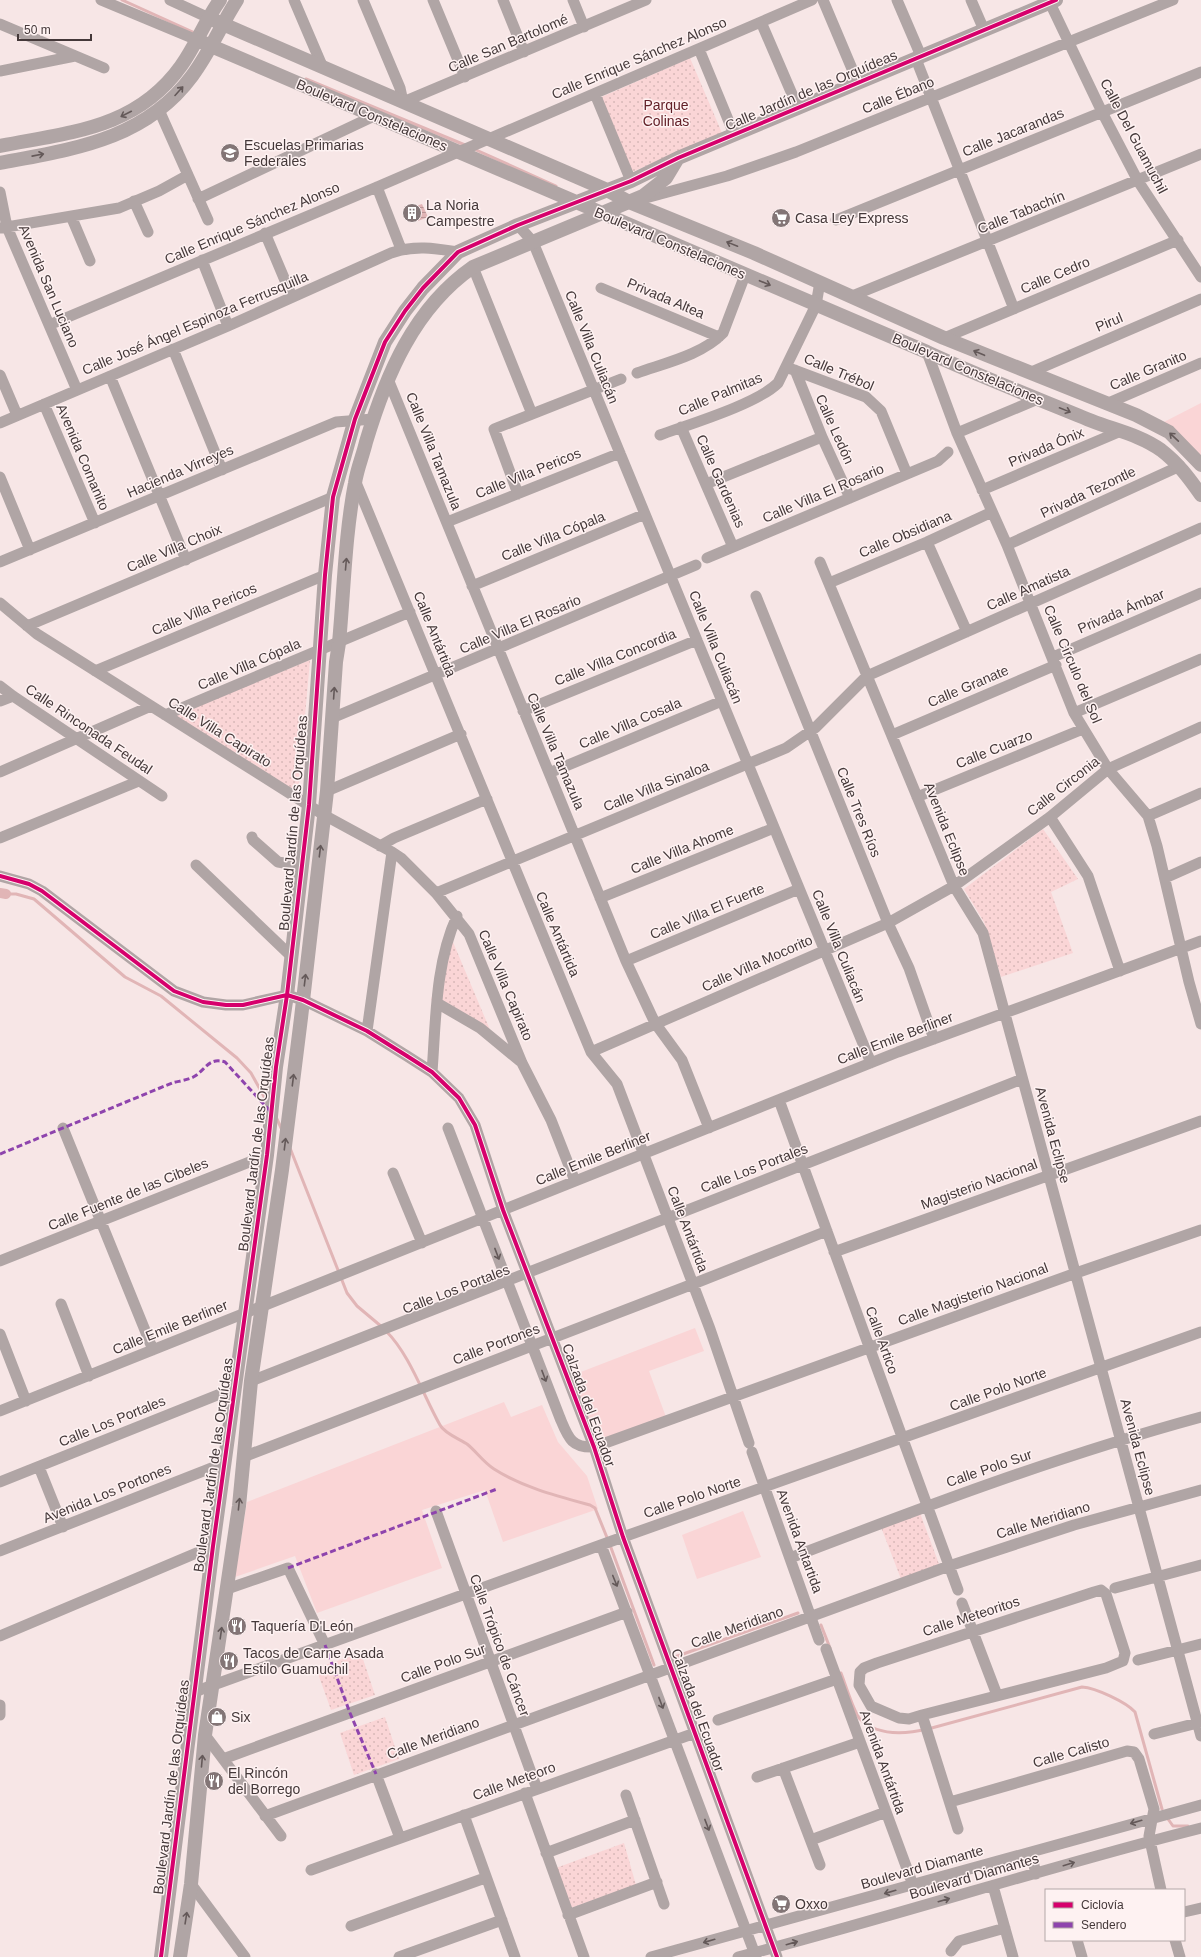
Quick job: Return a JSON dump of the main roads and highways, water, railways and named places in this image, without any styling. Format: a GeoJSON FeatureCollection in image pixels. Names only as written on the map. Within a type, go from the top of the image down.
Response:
{"type":"FeatureCollection","features":[{"type":"Feature","properties":{"kind":"waterway"},"geometry":{"type":"LineString","coordinates":[[122,0],[195,33]]}},
{"type":"Feature","properties":{"kind":"waterway"},"geometry":{"type":"LineString","coordinates":[[306,79],[465,145]]}},
{"type":"Feature","properties":{"kind":"waterway"},"geometry":{"type":"LineString","coordinates":[[474,149],[556,186]]}},
{"type":"Feature","properties":{"kind":"waterway"},"geometry":{"type":"LineString","coordinates":[[0,893],[6,894]]}},
{"type":"Feature","properties":{"kind":"waterway"},"geometry":{"type":"LineString","coordinates":[[6,894],[16,894],[34,899],[125,977],[161,996],[237,1058],[251,1073],[267,1102]]}},
{"type":"Feature","properties":{"kind":"waterway"},"geometry":{"type":"LineString","coordinates":[[276,1117],[282,1130]]}},
{"type":"Feature","properties":{"kind":"waterway"},"geometry":{"type":"LineString","coordinates":[[290,1148],[347,1293],[357,1306],[382,1327]]}},
{"type":"Feature","properties":{"kind":"waterway"},"geometry":{"type":"LineString","coordinates":[[386,1331],[395,1341],[409,1363],[440,1425],[445,1431],[467,1444],[490,1466],[516,1481],[590,1505],[595,1508],[608,1540]]}},
{"type":"Feature","properties":{"kind":"waterway"},"geometry":{"type":"LineString","coordinates":[[610,1545],[654,1665]]}},
{"type":"Feature","properties":{"kind":"waterway"},"geometry":{"type":"LineString","coordinates":[[672,1658],[798,1613]]}},
{"type":"Feature","properties":{"kind":"waterway"},"geometry":{"type":"LineString","coordinates":[[821,1625],[830,1648]]}},
{"type":"Feature","properties":{"kind":"waterway"},"geometry":{"type":"LineString","coordinates":[[841,1673],[852,1704],[860,1719],[875,1729],[892,1733],[928,1729],[1082,1687],[1103,1693],[1125,1704],[1135,1712],[1162,1809]]}},
{"type":"Feature","properties":{"kind":"waterway"},"geometry":{"type":"LineString","coordinates":[[1168,1819],[1173,1826],[1188,1826]]}},
{"type":"Feature","properties":{"kind":"place","name":"Escuelas Primarias Federales"},"geometry":{"type":"Point","coordinates":[230,153]}},
{"type":"Feature","properties":{"kind":"place","name":"La Noria Campestre"},"geometry":{"type":"Point","coordinates":[412,213]}},
{"type":"Feature","properties":{"kind":"place","name":"Casa Ley Express"},"geometry":{"type":"Point","coordinates":[781,218]}},
{"type":"Feature","properties":{"kind":"place","name":"Taquería D'León"},"geometry":{"type":"Point","coordinates":[237,1626]}},
{"type":"Feature","properties":{"kind":"place","name":"Tacos de Carne Asada Estilo Guamuchil"},"geometry":{"type":"Point","coordinates":[229,1661]}},
{"type":"Feature","properties":{"kind":"place","name":"Six"},"geometry":{"type":"Point","coordinates":[217,1717]}},
{"type":"Feature","properties":{"kind":"place","name":"El Rincón del Borrego"},"geometry":{"type":"Point","coordinates":[214,1781]}},
{"type":"Feature","properties":{"kind":"place","name":"Oxxo"},"geometry":{"type":"Point","coordinates":[781,1904]}},
{"type":"Feature","properties":{"kind":"park label","name":"Parque Colinas"},"geometry":{"type":"Point","coordinates":[666,114]}}]}
